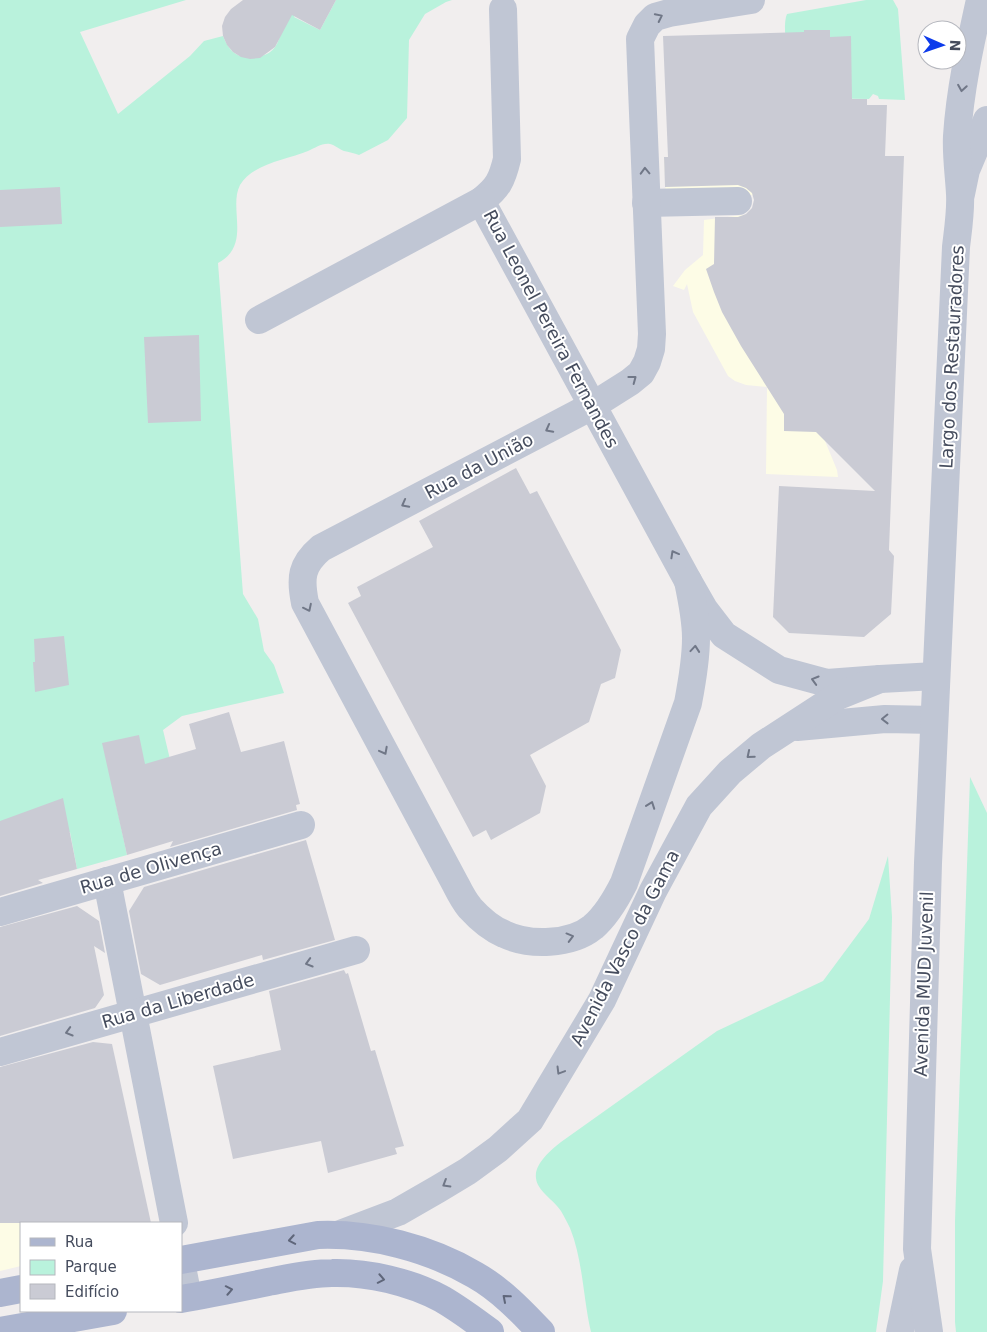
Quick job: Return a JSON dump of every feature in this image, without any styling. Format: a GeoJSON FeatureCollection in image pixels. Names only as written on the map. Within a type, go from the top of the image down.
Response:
{"type":"FeatureCollection","features":[{"type":"Feature","properties":{"kind":"main road","name":"Avenida Vasco da Gama"},"geometry":{"type":"LineString","coordinates":[[182,1261],[318,1235],[340,1234]]}},
{"type":"Feature","properties":{"kind":"main road"},"geometry":{"type":"LineString","coordinates":[[340,1234],[376,1239],[417,1249],[448,1261],[476,1275],[497,1290],[541,1332]]}},
{"type":"Feature","properties":{"kind":"main road"},"geometry":{"type":"LineString","coordinates":[[185,1298],[304,1275],[333,1273],[362,1275],[394,1281],[441,1299],[490,1332]]}},
{"type":"Feature","properties":{"kind":"main road"},"geometry":{"type":"LineString","coordinates":[[0,1293],[20,1289]]}},
{"type":"Feature","properties":{"kind":"main road"},"geometry":{"type":"LineString","coordinates":[[0,1331],[107,1312]]}},
{"type":"Feature","properties":{"kind":"street","name":"Rua da União"},"geometry":{"type":"LineString","coordinates":[[521,940],[492,928],[470,908],[456,885],[305,602],[302,586],[303,570],[311,556],[321,548],[592,406],[641,373],[647,362],[652,334],[640,39],[647,25],[655,18],[669,13],[751,0]]}},
{"type":"Feature","properties":{"kind":"street","name":"Largo dos Restauradores"},"geometry":{"type":"LineString","coordinates":[[934,720],[960,195],[957,160],[960,99],[979,4]]}},
{"type":"Feature","properties":{"kind":"street","name":"Rua Leonel Pereira Fernandes"},"geometry":{"type":"LineString","coordinates":[[503,10],[507,159],[503,176],[494,191],[481,201],[688,581],[704,609],[724,636],[779,670],[827,683],[880,679]]}},
{"type":"Feature","properties":{"kind":"street"},"geometry":{"type":"LineString","coordinates":[[960,195],[966,170],[987,120]]}},
{"type":"Feature","properties":{"kind":"street"},"geometry":{"type":"LineString","coordinates":[[259,320],[481,201]]}},
{"type":"Feature","properties":{"kind":"street"},"geometry":{"type":"LineString","coordinates":[[646,203],[738,202]]}},
{"type":"Feature","properties":{"kind":"street","name":"Rua Leonel Pereira Fernandes"},"geometry":{"type":"LineString","coordinates":[[521,940],[557,940],[580,934],[592,927],[602,917],[615,901],[624,883],[688,703],[696,638],[694,612],[688,581]]}},
{"type":"Feature","properties":{"kind":"street","name":"Avenida Vasco da Gama"},"geometry":{"type":"LineString","coordinates":[[340,1234],[398,1212],[468,1171],[498,1149],[530,1120],[602,1000],[653,891],[699,806],[730,772],[761,746],[838,696],[880,679],[936,676]]}},
{"type":"Feature","properties":{"kind":"street","name":"Avenida Vasco da Gama"},"geometry":{"type":"LineString","coordinates":[[790,728],[885,719],[934,720]]}},
{"type":"Feature","properties":{"kind":"street","name":"Avenida MUD Juvenil"},"geometry":{"type":"LineString","coordinates":[[929,1332],[917,1249],[934,720]]}},
{"type":"Feature","properties":{"kind":"street","name":"Rua de Olivença"},"geometry":{"type":"LineString","coordinates":[[0,912],[301,825]]}},
{"type":"Feature","properties":{"kind":"street"},"geometry":{"type":"LineString","coordinates":[[107,881],[174,1222]]}},
{"type":"Feature","properties":{"kind":"street","name":"Rua da Liberdade"},"geometry":{"type":"LineString","coordinates":[[0,1052],[356,950]]}},
{"type":"Feature","properties":{"kind":"street","name":"Avenida MUD Juvenil"},"geometry":{"type":"LineString","coordinates":[[900,1332],[917,1249]]}},
{"type":"Feature","properties":{"kind":"street"},"geometry":{"type":"LineString","coordinates":[[182,1270],[185,1298]]}},
{"type":"Feature","properties":{"kind":"shaded area"},"geometry":{"type":"Polygon","coordinates":[[[799,155],[825,441],[838,477],[766,474],[767,387],[746,385],[728,376],[693,312],[687,284],[684,290],[673,286],[685,270],[703,255],[704,220],[765,212],[766,195],[666,197],[664,157],[799,155]]]}},
{"type":"Feature","properties":{"kind":"shaded area"},"geometry":{"type":"Polygon","coordinates":[[[50,1151],[65,1222],[20,1222],[20,1266],[0,1271],[0,1166],[50,1151]]]}},
{"type":"Feature","properties":{"kind":"green space"},"geometry":{"type":"Polygon","coordinates":[[[0,0],[186,0],[80,32],[118,114],[190,56],[204,41],[223,36],[229,48],[235,54],[243,57],[263,56],[271,52],[277,44],[284,24],[303,0],[294,17],[320,30],[336,0],[452,0],[425,14],[409,40],[407,118],[388,140],[359,155],[344,151],[334,145],[321,145],[262,167],[253,172],[240,185],[236,204],[237,236],[234,246],[228,255],[218,263],[243,594],[258,619],[264,651],[274,665],[284,693],[182,716],[163,730],[173,772],[113,790],[127,855],[77,869],[70,832],[0,824],[0,0]]]}},
{"type":"Feature","properties":{"kind":"green space"},"geometry":{"type":"Polygon","coordinates":[[[866,0],[893,0],[898,9],[905,100],[879,99],[878,96],[873,94],[869,99],[797,98],[786,43],[785,21],[787,14],[866,0]]]}},
{"type":"Feature","properties":{"kind":"green space"},"geometry":{"type":"Polygon","coordinates":[[[970,777],[987,813],[987,1332],[956,1332],[955,1322],[955,1221],[970,777]]]}},
{"type":"Feature","properties":{"kind":"green space"},"geometry":{"type":"Polygon","coordinates":[[[888,856],[892,917],[883,1281],[876,1332],[591,1332],[578,1253],[570,1228],[561,1211],[537,1183],[536,1173],[540,1163],[561,1142],[717,1031],[823,981],[869,919],[888,856]]]}},
{"type":"Feature","properties":{"kind":"building"},"geometry":{"type":"Polygon","coordinates":[[[243,0],[336,0],[320,30],[292,15],[275,47],[260,58],[250,59],[241,57],[233,52],[223,36],[222,26],[225,17],[231,9],[243,0]]]}},
{"type":"Feature","properties":{"kind":"building"},"geometry":{"type":"Polygon","coordinates":[[[804,30],[830,30],[830,37],[851,36],[852,99],[867,99],[867,105],[887,105],[885,156],[904,156],[889,550],[894,556],[891,614],[864,637],[789,633],[773,617],[779,486],[875,491],[816,432],[784,431],[784,414],[722,312],[706,269],[714,264],[715,217],[738,217],[746,214],[752,208],[754,200],[752,193],[738,185],[665,187],[664,157],[668,157],[663,36],[804,32],[804,30]]]}},
{"type":"Feature","properties":{"kind":"building"},"geometry":{"type":"Polygon","coordinates":[[[60,187],[62,224],[0,227],[0,190],[60,187]]]}},
{"type":"Feature","properties":{"kind":"building"},"geometry":{"type":"Polygon","coordinates":[[[199,335],[201,421],[148,423],[144,337],[199,335]]]}},
{"type":"Feature","properties":{"kind":"building"},"geometry":{"type":"Polygon","coordinates":[[[516,468],[530,494],[537,491],[621,650],[615,678],[601,684],[589,722],[530,755],[546,786],[540,813],[491,840],[486,830],[473,837],[348,603],[361,596],[357,587],[433,547],[419,521],[516,468]]]}},
{"type":"Feature","properties":{"kind":"building"},"geometry":{"type":"Polygon","coordinates":[[[64,636],[69,685],[35,692],[34,639],[64,636]]]}},
{"type":"Feature","properties":{"kind":"building"},"geometry":{"type":"Polygon","coordinates":[[[229,712],[241,752],[284,741],[300,804],[296,805],[297,810],[170,847],[173,841],[127,855],[102,743],[139,735],[145,764],[196,749],[189,724],[229,712]]]}},
{"type":"Feature","properties":{"kind":"building"},"geometry":{"type":"Polygon","coordinates":[[[63,798],[77,869],[38,880],[43,883],[0,896],[0,821],[63,798]]]}},
{"type":"Feature","properties":{"kind":"building"},"geometry":{"type":"Polygon","coordinates":[[[306,840],[335,940],[263,960],[262,955],[160,985],[141,974],[129,911],[144,887],[306,840]]]}},
{"type":"Feature","properties":{"kind":"building"},"geometry":{"type":"Polygon","coordinates":[[[77,906],[99,921],[105,953],[94,946],[104,995],[95,1008],[0,1036],[0,927],[77,906]]]}},
{"type":"Feature","properties":{"kind":"building"},"geometry":{"type":"Polygon","coordinates":[[[344,970],[346,974],[348,973],[371,1051],[375,1050],[404,1146],[395,1148],[397,1154],[328,1173],[321,1141],[233,1159],[213,1066],[281,1050],[269,991],[344,970]]]}},
{"type":"Feature","properties":{"kind":"building"},"geometry":{"type":"Polygon","coordinates":[[[93,1042],[112,1044],[151,1222],[0,1223],[0,1067],[93,1042]]]}}]}
